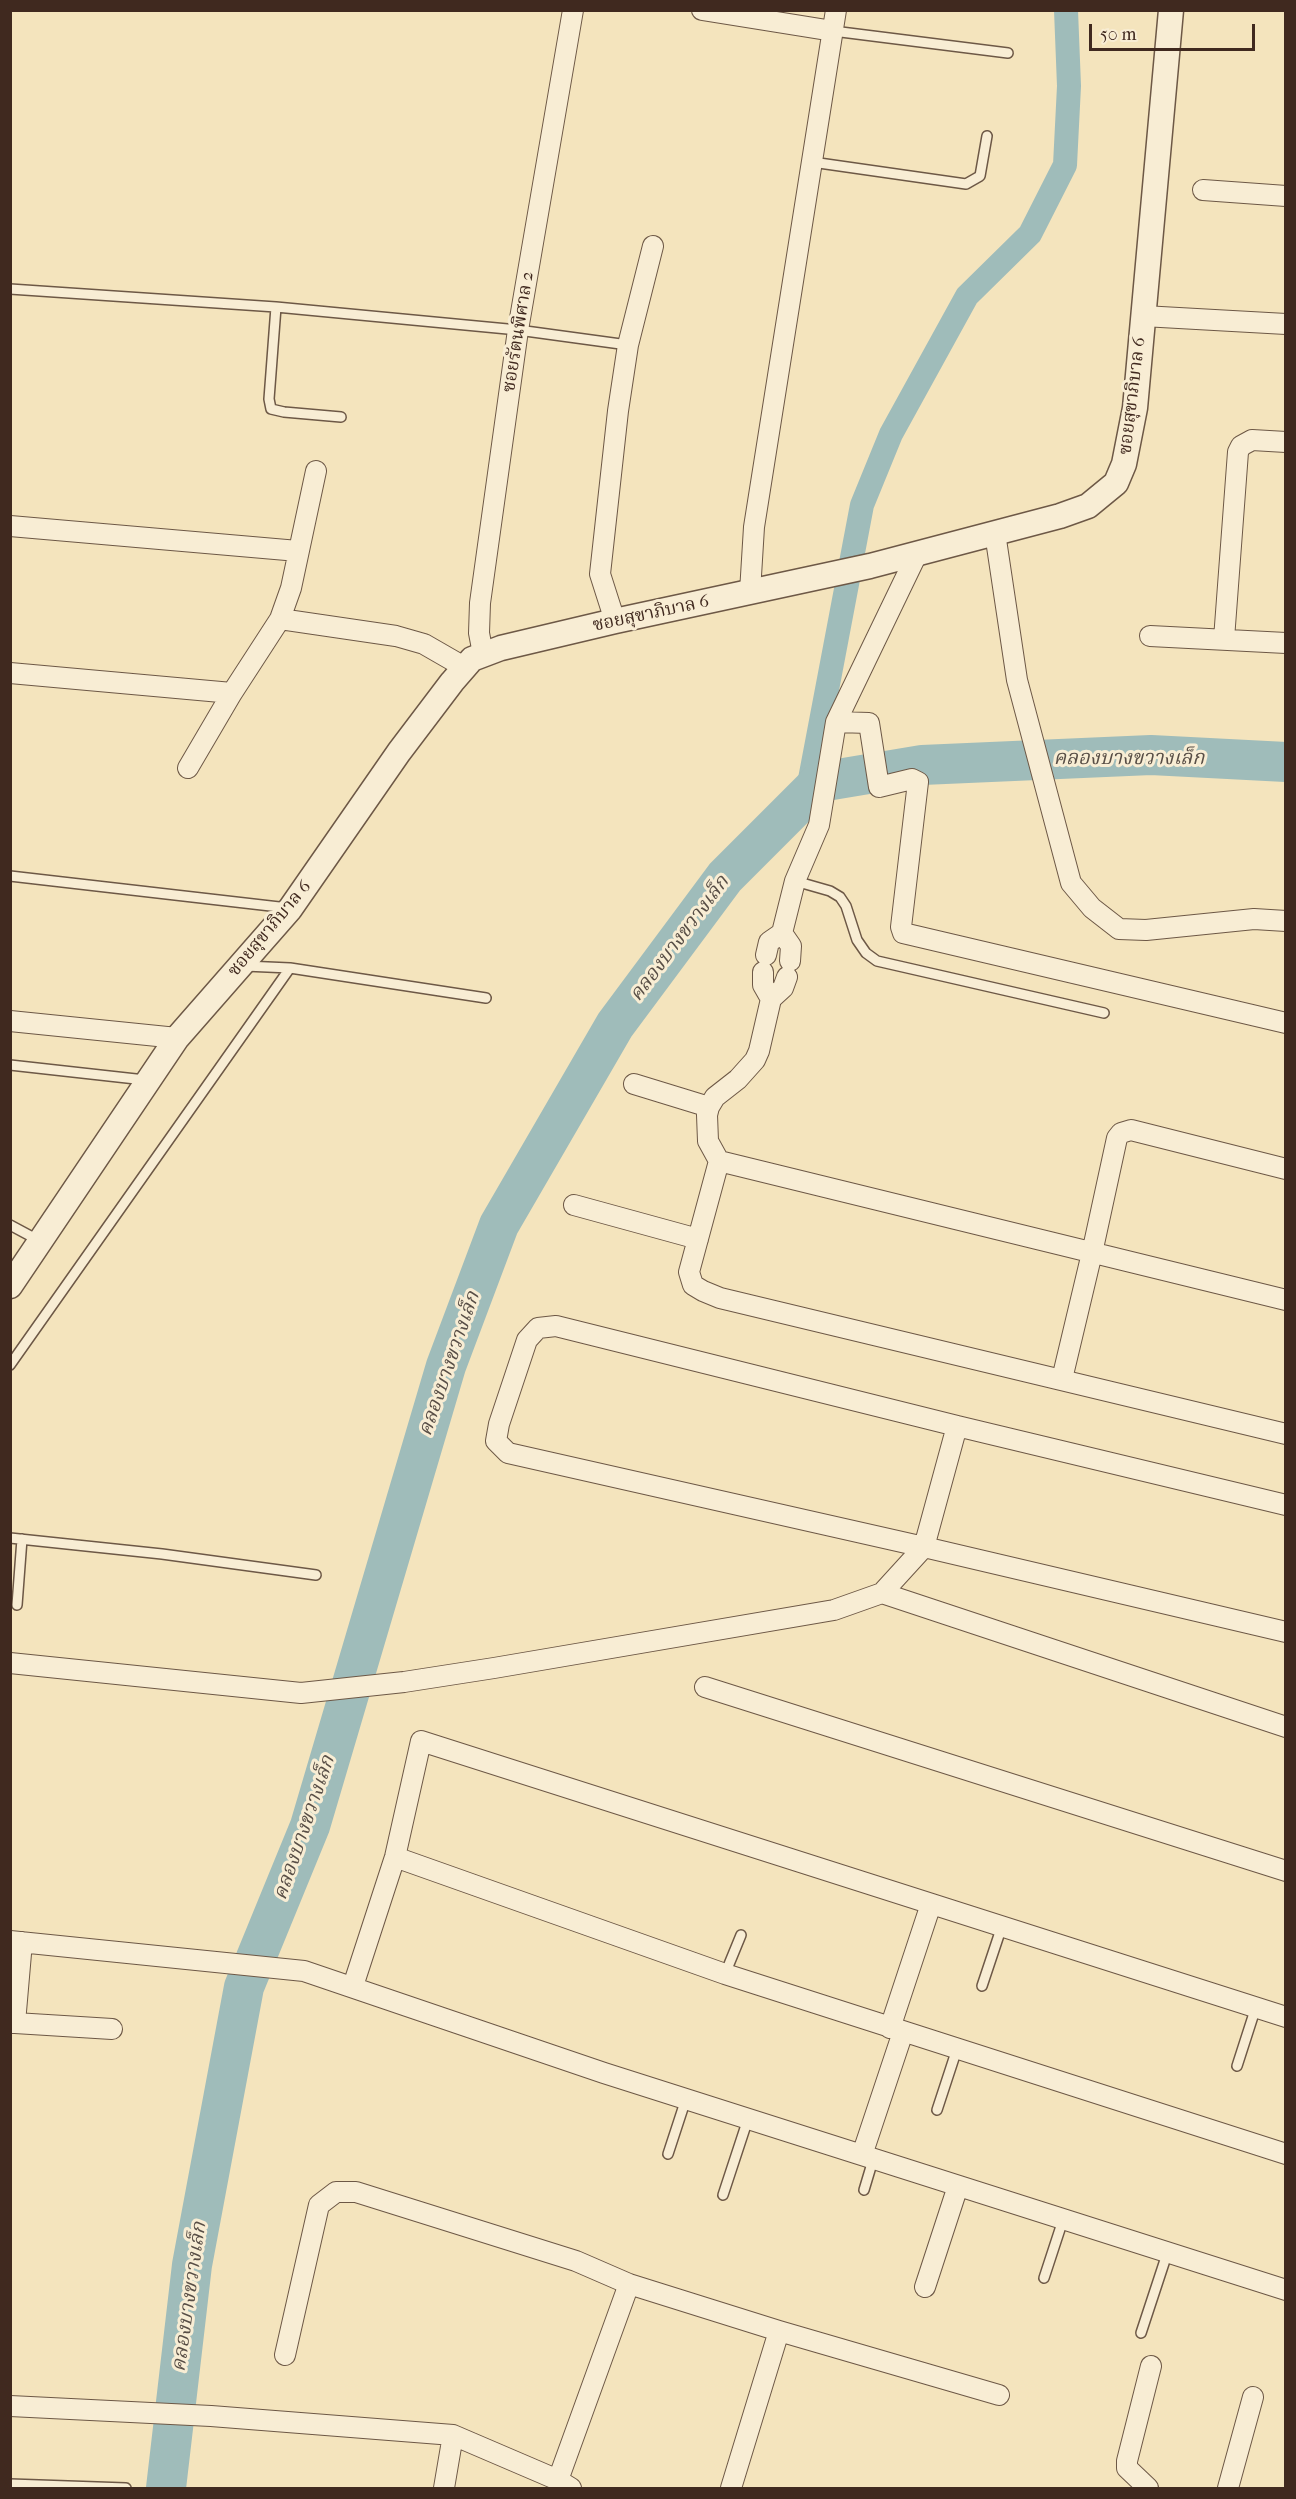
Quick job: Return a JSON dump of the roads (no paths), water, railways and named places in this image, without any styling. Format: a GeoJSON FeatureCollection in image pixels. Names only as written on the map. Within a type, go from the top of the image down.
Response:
{"type":"FeatureCollection","features":[{"type":"Feature","properties":{"kind":"street","name":"ซอยรัตนพิศาล 2"},"geometry":{"type":"LineString","coordinates":[[474,660],[518,330],[573,10]]}},
{"type":"Feature","properties":{"kind":"street"},"geometry":{"type":"LineString","coordinates":[[702,10],[833,31]]}},
{"type":"Feature","properties":{"kind":"street"},"geometry":{"type":"LineString","coordinates":[[750,592],[754,527],[836,10]]}},
{"type":"Feature","properties":{"kind":"street","name":"ซอยสุขาภิบาล 6"},"geometry":{"type":"LineString","coordinates":[[10,1286],[177,1038],[290,909],[399,752],[474,660],[615,621],[834,575],[995,533],[1088,506],[1116,483],[1124,464],[1135,408],[1171,10]]}},
{"type":"Feature","properties":{"kind":"street"},"geometry":{"type":"LineString","coordinates":[[1203,190],[1286,196]]}},
{"type":"Feature","properties":{"kind":"street"},"geometry":{"type":"LineString","coordinates":[[615,621],[600,574],[618,411],[628,345],[653,246]]}},
{"type":"Feature","properties":{"kind":"street"},"geometry":{"type":"LineString","coordinates":[[1143,316],[1286,324]]}},
{"type":"Feature","properties":{"kind":"street"},"geometry":{"type":"LineString","coordinates":[[1224,639],[1238,452],[1241,446],[1252,440],[1286,442]]}},
{"type":"Feature","properties":{"kind":"street"},"geometry":{"type":"LineString","coordinates":[[188,768],[232,693],[280,619],[291,588],[316,471]]}},
{"type":"Feature","properties":{"kind":"street"},"geometry":{"type":"LineString","coordinates":[[10,526],[298,551]]}},
{"type":"Feature","properties":{"kind":"street"},"geometry":{"type":"LineString","coordinates":[[995,533],[1017,680],[1071,883],[1092,908],[1119,929],[1146,930],[1254,919],[1286,921]]}},
{"type":"Feature","properties":{"kind":"street"},"geometry":{"type":"LineString","coordinates":[[771,999],[763,985],[764,964],[769,942],[782,933],[795,881],[819,825],[836,722],[909,556]]}},
{"type":"Feature","properties":{"kind":"street"},"geometry":{"type":"LineString","coordinates":[[280,619],[396,636],[474,660]]}},
{"type":"Feature","properties":{"kind":"street"},"geometry":{"type":"LineString","coordinates":[[1150,636],[1286,643]]}},
{"type":"Feature","properties":{"kind":"street"},"geometry":{"type":"LineString","coordinates":[[10,673],[232,693]]}},
{"type":"Feature","properties":{"kind":"street"},"geometry":{"type":"LineString","coordinates":[[836,722],[869,723],[877,782],[882,787],[912,779],[918,782],[901,927],[903,933],[1286,1023]]}},
{"type":"Feature","properties":{"kind":"street"},"geometry":{"type":"LineString","coordinates":[[782,933],[791,945],[788,969],[783,988],[771,999],[759,1051],[755,1060],[738,1079],[715,1097],[707,1115],[708,1142],[719,1161],[689,1278],[693,1285],[720,1298],[1286,1434]]}},
{"type":"Feature","properties":{"kind":"street"},"geometry":{"type":"LineString","coordinates":[[10,1021],[177,1038]]}},
{"type":"Feature","properties":{"kind":"street"},"geometry":{"type":"LineString","coordinates":[[634,1084],[710,1107]]}},
{"type":"Feature","properties":{"kind":"street"},"geometry":{"type":"LineString","coordinates":[[1062,1379],[1117,1138],[1125,1131],[1131,1130],[1286,1169]]}},
{"type":"Feature","properties":{"kind":"street"},"geometry":{"type":"LineString","coordinates":[[719,1161],[1286,1300]]}},
{"type":"Feature","properties":{"kind":"street"},"geometry":{"type":"LineString","coordinates":[[574,1205],[698,1239]]}},
{"type":"Feature","properties":{"kind":"street"},"geometry":{"type":"LineString","coordinates":[[1286,1505],[556,1326],[538,1328],[528,1340],[499,1424],[496,1441],[508,1453],[1286,1632]]}},
{"type":"Feature","properties":{"kind":"street"},"geometry":{"type":"LineString","coordinates":[[10,1663],[301,1693],[404,1682],[834,1610],[882,1593],[924,1547],[957,1426]]}},
{"type":"Feature","properties":{"kind":"street"},"geometry":{"type":"LineString","coordinates":[[882,1593],[1286,1727]]}},
{"type":"Feature","properties":{"kind":"street"},"geometry":{"type":"LineString","coordinates":[[705,1687],[1286,1871]]}},
{"type":"Feature","properties":{"kind":"street"},"geometry":{"type":"LineString","coordinates":[[353,1986],[395,1857],[421,1741],[1286,2017]]}},
{"type":"Feature","properties":{"kind":"street"},"geometry":{"type":"LineString","coordinates":[[395,1857],[725,1974],[1286,2154]]}},
{"type":"Feature","properties":{"kind":"street"},"geometry":{"type":"LineString","coordinates":[[868,2158],[896,2030],[931,1904]]}},
{"type":"Feature","properties":{"kind":"street"},"geometry":{"type":"LineString","coordinates":[[112,2029],[13,2023],[16,1942],[304,1971],[686,2099],[1286,2290]]}},
{"type":"Feature","properties":{"kind":"street"},"geometry":{"type":"LineString","coordinates":[[925,2287],[958,2186]]}},
{"type":"Feature","properties":{"kind":"street"},"geometry":{"type":"LineString","coordinates":[[285,2355],[319,2205],[336,2192],[356,2192],[576,2261],[629,2284],[778,2331],[999,2395]]}},
{"type":"Feature","properties":{"kind":"street"},"geometry":{"type":"LineString","coordinates":[[10,2406],[211,2416],[453,2435],[564,2484],[629,2284]]}},
{"type":"Feature","properties":{"kind":"street"},"geometry":{"type":"LineString","coordinates":[[731,2488],[778,2331]]}},
{"type":"Feature","properties":{"kind":"street"},"geometry":{"type":"LineString","coordinates":[[1148,2488],[1127,2468],[1127,2461],[1151,2366]]}},
{"type":"Feature","properties":{"kind":"street"},"geometry":{"type":"LineString","coordinates":[[1228,2488],[1253,2397]]}},
{"type":"Feature","properties":{"kind":"street"},"geometry":{"type":"LineString","coordinates":[[444,2488],[453,2435]]}},
{"type":"Feature","properties":{"kind":"lane"},"geometry":{"type":"LineString","coordinates":[[833,31],[1008,53]]}},
{"type":"Feature","properties":{"kind":"lane"},"geometry":{"type":"LineString","coordinates":[[812,162],[966,184],[980,176],[987,136]]}},
{"type":"Feature","properties":{"kind":"lane"},"geometry":{"type":"LineString","coordinates":[[10,289],[276,307],[518,330],[628,345]]}},
{"type":"Feature","properties":{"kind":"lane"},"geometry":{"type":"LineString","coordinates":[[276,307],[269,399],[272,409],[341,417]]}},
{"type":"Feature","properties":{"kind":"lane"},"geometry":{"type":"LineString","coordinates":[[10,876],[290,909]]}},
{"type":"Feature","properties":{"kind":"lane"},"geometry":{"type":"LineString","coordinates":[[795,881],[830,891],[840,897],[846,906],[856,940],[866,953],[877,961],[1104,1013]]}},
{"type":"Feature","properties":{"kind":"lane"},"geometry":{"type":"LineString","coordinates":[[239,966],[290,968],[486,998]]}},
{"type":"Feature","properties":{"kind":"lane"},"geometry":{"type":"LineString","coordinates":[[10,1365],[290,968]]}},
{"type":"Feature","properties":{"kind":"lane"},"geometry":{"type":"LineString","coordinates":[[10,1065],[150,1080]]}},
{"type":"Feature","properties":{"kind":"lane"},"geometry":{"type":"LineString","coordinates":[[10,1225],[41,1241]]}},
{"type":"Feature","properties":{"kind":"lane"},"geometry":{"type":"LineString","coordinates":[[10,1538],[162,1554],[316,1575]]}},
{"type":"Feature","properties":{"kind":"lane"},"geometry":{"type":"LineString","coordinates":[[17,1605],[22,1539]]}},
{"type":"Feature","properties":{"kind":"lane"},"geometry":{"type":"LineString","coordinates":[[982,1986],[1002,1926]]}},
{"type":"Feature","properties":{"kind":"lane"},"geometry":{"type":"LineString","coordinates":[[725,1974],[741,1935]]}},
{"type":"Feature","properties":{"kind":"lane"},"geometry":{"type":"LineString","coordinates":[[1237,2066],[1256,2007]]}},
{"type":"Feature","properties":{"kind":"lane"},"geometry":{"type":"LineString","coordinates":[[937,2109],[957,2049]]}},
{"type":"Feature","properties":{"kind":"lane"},"geometry":{"type":"LineString","coordinates":[[668,2154],[686,2099]]}},
{"type":"Feature","properties":{"kind":"lane"},"geometry":{"type":"LineString","coordinates":[[723,2195],[748,2119]]}},
{"type":"Feature","properties":{"kind":"lane"},"geometry":{"type":"LineString","coordinates":[[864,2190],[868,2158]]}},
{"type":"Feature","properties":{"kind":"lane"},"geometry":{"type":"LineString","coordinates":[[1044,2278],[1063,2220]]}},
{"type":"Feature","properties":{"kind":"lane"},"geometry":{"type":"LineString","coordinates":[[1141,2333],[1167,2254]]}},
{"type":"Feature","properties":{"kind":"lane"},"geometry":{"type":"LineString","coordinates":[[10,2484],[126,2488]]}},
{"type":"Feature","properties":{"kind":"waterway"},"geometry":{"type":"LineString","coordinates":[[807,795],[862,505],[891,434],[967,296],[1030,234],[1065,165],[1069,86],[1066,10]]}},
{"type":"Feature","properties":{"kind":"waterway","name":"คลองบางขวางเล็ก"},"geometry":{"type":"LineString","coordinates":[[166,2488],[192,2265],[244,1987],[310,1826],[446,1366],[499,1225],[615,1025],[725,877],[820,782],[922,765],[1151,755],[1286,762]]}}]}
